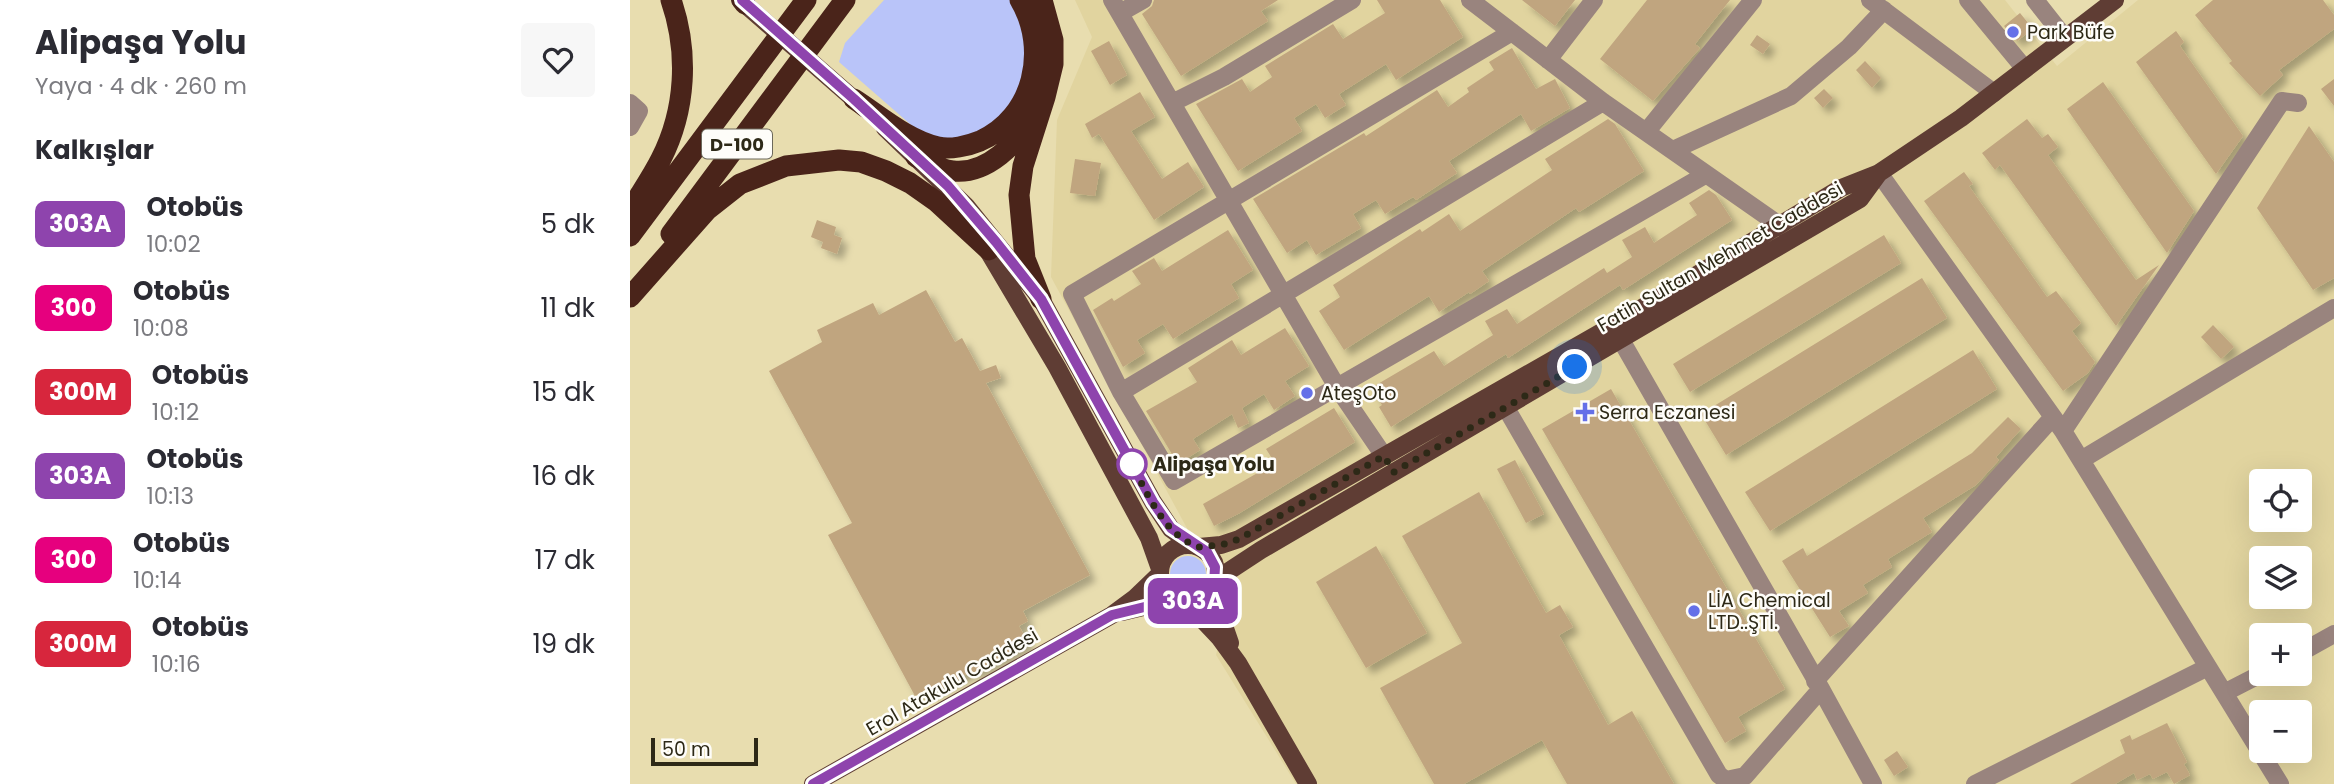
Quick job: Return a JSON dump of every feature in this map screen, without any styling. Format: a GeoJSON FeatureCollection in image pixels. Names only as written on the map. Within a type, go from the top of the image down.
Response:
{"type":"FeatureCollection","features":[{"type":"Feature","properties":{"kind":"highway"},"geometry":{"type":"LineString","coordinates":[[630,211],[661,159],[677,120],[683,45],[671,0]]}},
{"type":"Feature","properties":{"kind":"highway","name":"D-100"},"geometry":{"type":"LineString","coordinates":[[630,236],[804,0]]}},
{"type":"Feature","properties":{"kind":"highway","name":"D-100"},"geometry":{"type":"LineString","coordinates":[[630,289],[845,0]]}},
{"type":"Feature","properties":{"kind":"highway"},"geometry":{"type":"LineString","coordinates":[[813,42],[860,0]]}},
{"type":"Feature","properties":{"kind":"highway"},"geometry":{"type":"LineString","coordinates":[[854,99],[914,137],[939,147],[972,144],[992,135],[1014,117],[1024,100],[1034,68],[1032,33],[1028,14],[1020,0]]}},
{"type":"Feature","properties":{"kind":"highway"},"geometry":{"type":"LineString","coordinates":[[1041,299],[1026,260],[1019,195],[1023,166],[1052,71],[1053,40],[1042,0]]}},
{"type":"Feature","properties":{"kind":"highway"},"geometry":{"type":"LineString","coordinates":[[916,157],[952,171],[971,170],[986,165],[999,156],[1028,126],[1045,97]]}},
{"type":"Feature","properties":{"kind":"highway"},"geometry":{"type":"LineString","coordinates":[[630,297],[707,210],[740,184],[786,166],[839,160],[861,162],[886,171],[910,183],[937,202],[989,250]]}},
{"type":"Feature","properties":{"kind":"main road","name":"Fatih Sultan Mehmet Caddesi"},"geometry":{"type":"LineString","coordinates":[[1212,586],[1261,550],[1506,408],[1778,224],[1841,188],[1880,173],[1961,118],[2115,0]]}},
{"type":"Feature","properties":{"kind":"main road"},"geometry":{"type":"LineString","coordinates":[[743,1],[854,99],[966,206],[1041,299],[1153,502],[1171,528],[1212,559],[1215,567],[1212,586],[1238,663]]}},
{"type":"Feature","properties":{"kind":"main road"},"geometry":{"type":"LineString","coordinates":[[916,157],[989,250],[1057,367],[1149,538],[1164,589],[1181,600],[1219,637],[1238,663],[1308,784]]}},
{"type":"Feature","properties":{"kind":"main road","name":"Fatih Sultan Mehmet Caddesi"},"geometry":{"type":"LineString","coordinates":[[1196,546],[1221,545],[1239,539],[1384,456],[1789,243],[1860,199],[1880,173]]}},
{"type":"Feature","properties":{"kind":"main road"},"geometry":{"type":"LineString","coordinates":[[1778,224],[1789,243]]}},
{"type":"Feature","properties":{"kind":"main road"},"geometry":{"type":"LineString","coordinates":[[1384,456],[1394,472]]}},
{"type":"Feature","properties":{"kind":"main road"},"geometry":{"type":"LineString","coordinates":[[1112,615],[1135,598],[1160,572],[1162,562],[1172,550],[1196,546]]}},
{"type":"Feature","properties":{"kind":"main road"},"geometry":{"type":"LineString","coordinates":[[1112,615],[1200,598],[1212,586]]}},
{"type":"Feature","properties":{"kind":"main road","name":"Erol Atakulu Caddesi"},"geometry":{"type":"LineString","coordinates":[[813,784],[1112,615]]}},
{"type":"Feature","properties":{"kind":"street"},"geometry":{"type":"LineString","coordinates":[[1143,0],[1116,7],[1337,387],[1384,456]]}},
{"type":"Feature","properties":{"kind":"street"},"geometry":{"type":"LineString","coordinates":[[1172,103],[1224,77],[1352,0]]}},
{"type":"Feature","properties":{"kind":"street"},"geometry":{"type":"LineString","coordinates":[[1470,0],[1603,102],[1778,224]]}},
{"type":"Feature","properties":{"kind":"street"},"geometry":{"type":"LineString","coordinates":[[1548,60],[1594,0]]}},
{"type":"Feature","properties":{"kind":"street"},"geometry":{"type":"LineString","coordinates":[[1647,131],[1754,0]]}},
{"type":"Feature","properties":{"kind":"street"},"geometry":{"type":"LineString","coordinates":[[1968,0],[2025,69]]}},
{"type":"Feature","properties":{"kind":"street"},"geometry":{"type":"LineString","coordinates":[[2035,0],[2065,38]]}},
{"type":"Feature","properties":{"kind":"street"},"geometry":{"type":"LineString","coordinates":[[1674,150],[1791,96],[1849,47],[1877,5],[1994,93]]}},
{"type":"Feature","properties":{"kind":"street"},"geometry":{"type":"LineString","coordinates":[[1511,32],[1072,294],[1121,392],[1174,481],[1706,175]]}},
{"type":"Feature","properties":{"kind":"street"},"geometry":{"type":"LineString","coordinates":[[1506,408],[1719,775],[1726,780],[1745,776],[1818,685],[2058,424],[2281,101],[2298,103]]}},
{"type":"Feature","properties":{"kind":"street"},"geometry":{"type":"LineString","coordinates":[[1121,392],[1603,102]]}},
{"type":"Feature","properties":{"kind":"street"},"geometry":{"type":"LineString","coordinates":[[630,103],[639,111],[630,127]]}},
{"type":"Feature","properties":{"kind":"street"},"geometry":{"type":"LineString","coordinates":[[1880,173],[2058,424],[2280,784]]}},
{"type":"Feature","properties":{"kind":"street"},"geometry":{"type":"LineString","coordinates":[[2081,460],[2334,309]]}},
{"type":"Feature","properties":{"kind":"street"},"geometry":{"type":"LineString","coordinates":[[1616,333],[1872,784]]}},
{"type":"Feature","properties":{"kind":"street"},"geometry":{"type":"LineString","coordinates":[[2312,646],[2334,634]]}},
{"type":"Feature","properties":{"kind":"street"},"geometry":{"type":"LineString","coordinates":[[1975,784],[2208,667]]}},
{"type":"Feature","properties":{"kind":"street"},"geometry":{"type":"LineString","coordinates":[[2224,693],[2249,680]]}},
{"type":"Feature","properties":{"kind":"shaded area"},"geometry":{"type":"Polygon","coordinates":[[[884,0],[1014,0],[1024,16],[1028,82],[992,132],[944,141],[918,131],[839,62],[845,43],[884,0]]]}},
{"type":"Feature","properties":{"kind":"shaded area"},"geometry":{"type":"Polygon","coordinates":[[[1075,0],[2005,0],[2057,66],[2138,0],[2334,0],[2334,784],[1296,784],[1216,655],[1228,604],[1051,277],[1057,120],[1092,37],[1075,0]]]}},
{"type":"Feature","properties":{"kind":"shaded area"},"geometry":{"type":"Polygon","coordinates":[[[1188,556],[1201,561],[1206,574],[1201,587],[1188,592],[1175,587],[1170,574],[1175,561],[1188,556]]]}},
{"type":"Feature","properties":{"kind":"building"},"geometry":{"type":"Polygon","coordinates":[[[1154,0],[1278,0],[1261,11],[1268,21],[1181,76],[1142,14],[1152,6],[1154,0]]]}},
{"type":"Feature","properties":{"kind":"building"},"geometry":{"type":"Polygon","coordinates":[[[1377,0],[1440,0],[1463,37],[1396,80],[1386,64],[1339,94],[1346,105],[1325,118],[1316,104],[1294,118],[1302,131],[1238,171],[1196,104],[1242,79],[1250,92],[1272,77],[1265,66],[1333,24],[1343,39],[1385,13],[1377,0]]]}},
{"type":"Feature","properties":{"kind":"building"},"geometry":{"type":"Polygon","coordinates":[[[1522,0],[1575,0],[1555,26],[1522,0]]]}},
{"type":"Feature","properties":{"kind":"building"},"geometry":{"type":"Polygon","coordinates":[[[1647,0],[1730,0],[1695,44],[1700,48],[1653,101],[1600,59],[1647,0]]]}},
{"type":"Feature","properties":{"kind":"building"},"geometry":{"type":"Polygon","coordinates":[[[2213,0],[2323,0],[2334,15],[2334,29],[2279,70],[2283,75],[2260,96],[2229,63],[2232,61],[2195,15],[2213,0]]]}},
{"type":"Feature","properties":{"kind":"building"},"geometry":{"type":"Polygon","coordinates":[[[2020,13],[2033,29],[2017,41],[2004,26],[2020,13]]]}},
{"type":"Feature","properties":{"kind":"building"},"geometry":{"type":"Polygon","coordinates":[[[2176,31],[2184,42],[2180,46],[2243,136],[2216,174],[2136,62],[2176,31]]]}},
{"type":"Feature","properties":{"kind":"building"},"geometry":{"type":"Polygon","coordinates":[[[1757,35],[1770,44],[1763,54],[1750,45],[1757,35]]]}},
{"type":"Feature","properties":{"kind":"building"},"geometry":{"type":"Polygon","coordinates":[[[1109,41],[1127,75],[1110,85],[1091,51],[1109,41]]]}},
{"type":"Feature","properties":{"kind":"building"},"geometry":{"type":"Polygon","coordinates":[[[1512,48],[1536,89],[1555,79],[1570,108],[1531,131],[1521,114],[1449,161],[1457,173],[1416,200],[1413,197],[1385,214],[1376,200],[1353,214],[1361,228],[1316,255],[1307,240],[1287,253],[1253,199],[1364,133],[1366,136],[1437,90],[1448,107],[1469,92],[1467,88],[1494,70],[1489,62],[1512,48]]]}},
{"type":"Feature","properties":{"kind":"building"},"geometry":{"type":"Polygon","coordinates":[[[1865,61],[1881,78],[1872,88],[1856,70],[1865,61]]]}},
{"type":"Feature","properties":{"kind":"building"},"geometry":{"type":"Polygon","coordinates":[[[2334,79],[2334,106],[2321,89],[2334,79]]]}},
{"type":"Feature","properties":{"kind":"building"},"geometry":{"type":"Polygon","coordinates":[[[2103,82],[2194,211],[2167,253],[2067,109],[2103,82]]]}},
{"type":"Feature","properties":{"kind":"building"},"geometry":{"type":"Polygon","coordinates":[[[1824,89],[1833,98],[1823,108],[1814,98],[1824,89]]]}},
{"type":"Feature","properties":{"kind":"building"},"geometry":{"type":"Polygon","coordinates":[[[1140,92],[1155,117],[1131,131],[1162,179],[1188,162],[1204,187],[1154,220],[1099,134],[1092,138],[1085,124],[1140,92]]]}},
{"type":"Feature","properties":{"kind":"building"},"geometry":{"type":"Polygon","coordinates":[[[1608,119],[1615,124],[1644,171],[1579,212],[1576,208],[1482,271],[1489,281],[1470,294],[1469,292],[1439,312],[1429,296],[1344,350],[1319,311],[1340,297],[1333,285],[1420,229],[1422,232],[1449,214],[1460,231],[1552,170],[1545,159],[1608,119]]]}},
{"type":"Feature","properties":{"kind":"building"},"geometry":{"type":"Polygon","coordinates":[[[2027,119],[2042,138],[2048,134],[2058,147],[2048,155],[2136,280],[2159,265],[2116,326],[2000,165],[1995,170],[1982,153],[2027,119]]]}},
{"type":"Feature","properties":{"kind":"building"},"geometry":{"type":"Polygon","coordinates":[[[2309,126],[2334,162],[2334,278],[2313,290],[2257,208],[2309,126]]]}},
{"type":"Feature","properties":{"kind":"building"},"geometry":{"type":"Polygon","coordinates":[[[1075,159],[1101,163],[1095,196],[1070,193],[1075,159]]]}},
{"type":"Feature","properties":{"kind":"building"},"geometry":{"type":"Polygon","coordinates":[[[1964,172],[1973,184],[1969,186],[2047,297],[2056,291],[2081,323],[2072,331],[2095,362],[2088,373],[2063,391],[1924,201],[1964,172]]]}},
{"type":"Feature","properties":{"kind":"building"},"geometry":{"type":"Polygon","coordinates":[[[1709,190],[1716,195],[1732,220],[1623,290],[1620,285],[1508,358],[1506,354],[1391,427],[1371,388],[1434,351],[1444,366],[1493,335],[1485,321],[1507,309],[1517,324],[1604,268],[1607,273],[1632,257],[1622,240],[1645,227],[1654,243],[1697,215],[1689,203],[1709,190]]]}},
{"type":"Feature","properties":{"kind":"building"},"geometry":{"type":"Polygon","coordinates":[[[817,220],[836,227],[834,235],[842,238],[837,254],[821,248],[823,242],[811,237],[817,220]]]}},
{"type":"Feature","properties":{"kind":"building"},"geometry":{"type":"Polygon","coordinates":[[[1228,230],[1253,270],[1231,284],[1239,298],[1173,339],[1163,324],[1137,340],[1145,353],[1123,367],[1093,310],[1141,284],[1132,271],[1154,258],[1162,271],[1228,230]]]}},
{"type":"Feature","properties":{"kind":"building"},"geometry":{"type":"Polygon","coordinates":[[[1884,235],[1901,263],[1690,392],[1673,364],[1884,235]]]}},
{"type":"Feature","properties":{"kind":"building"},"geometry":{"type":"Polygon","coordinates":[[[1922,278],[1947,318],[1726,455],[1701,414],[1922,278]]]}},
{"type":"Feature","properties":{"kind":"building"},"geometry":{"type":"Polygon","coordinates":[[[926,290],[955,342],[962,338],[980,371],[996,365],[1001,378],[986,383],[1090,575],[1023,611],[1028,621],[1019,626],[1029,644],[974,674],[972,671],[930,694],[928,689],[915,696],[828,535],[852,523],[769,371],[822,342],[817,330],[873,303],[879,315],[926,290]]]}},
{"type":"Feature","properties":{"kind":"building"},"geometry":{"type":"Polygon","coordinates":[[[2213,325],[2234,347],[2221,359],[2201,337],[2213,325]]]}},
{"type":"Feature","properties":{"kind":"building"},"geometry":{"type":"Polygon","coordinates":[[[1285,328],[1309,366],[1285,381],[1295,396],[1274,410],[1264,394],[1242,408],[1249,423],[1238,428],[1232,414],[1193,439],[1200,450],[1178,464],[1146,411],[1197,382],[1188,368],[1232,340],[1241,355],[1285,328]]]}},
{"type":"Feature","properties":{"kind":"building"},"geometry":{"type":"Polygon","coordinates":[[[1973,350],[1997,389],[1770,531],[1745,492],[1973,350]]]}},
{"type":"Feature","properties":{"kind":"building","name":"LİA Chemical LTD..ŞTİ."},"geometry":{"type":"Polygon","coordinates":[[[1611,389],[1785,689],[1738,717],[1746,731],[1725,743],[1542,429],[1611,389]]]}},
{"type":"Feature","properties":{"kind":"building"},"geometry":{"type":"Polygon","coordinates":[[[1334,408],[1355,442],[1214,526],[1203,504],[1275,463],[1266,449],[1334,408]]]}},
{"type":"Feature","properties":{"kind":"building"},"geometry":{"type":"Polygon","coordinates":[[[2008,417],[2021,429],[1996,457],[1999,460],[1976,485],[1923,518],[1932,532],[1888,559],[1892,567],[1863,585],[1868,593],[1839,611],[1849,626],[1830,637],[1782,561],[1803,548],[1807,556],[1972,453],[2008,417]]]}},
{"type":"Feature","properties":{"kind":"building"},"geometry":{"type":"Polygon","coordinates":[[[1515,460],[1544,514],[1526,523],[1497,469],[1515,460]]]}},
{"type":"Feature","properties":{"kind":"building"},"geometry":{"type":"Polygon","coordinates":[[[1479,492],[1546,613],[1560,605],[1573,627],[1559,635],[1608,725],[1632,711],[1674,784],[1567,784],[1542,740],[1464,784],[1434,784],[1380,688],[1462,643],[1402,536],[1479,492]]]}},
{"type":"Feature","properties":{"kind":"building"},"geometry":{"type":"Polygon","coordinates":[[[1376,546],[1427,633],[1366,668],[1316,582],[1376,546]]]}},
{"type":"Feature","properties":{"kind":"building"},"geometry":{"type":"Polygon","coordinates":[[[2167,723],[2187,762],[2184,764],[2190,775],[2174,784],[2167,772],[2153,779],[2150,774],[2137,780],[2134,773],[2115,784],[2070,784],[2125,753],[2120,740],[2130,735],[2132,740],[2167,723]]]}},
{"type":"Feature","properties":{"kind":"building"},"geometry":{"type":"Polygon","coordinates":[[[1897,751],[1908,767],[1894,776],[1884,760],[1897,751]]]}},
{"type":"Feature","properties":{"kind":"bus line","name":"303A"},"geometry":{"type":"LineString","coordinates":[[742,0],[948,186],[996,242],[1041,299],[1153,502],[1171,528],[1207,552],[1215,567],[1216,576],[1214,584],[1206,594],[1193,601],[1177,599],[1112,615],[813,784]]}},
{"type":"Feature","properties":{"kind":"place","name":"Park Büfe"},"geometry":{"type":"Point","coordinates":[2013,32]}},
{"type":"Feature","properties":{"kind":"place","name":"AteşOto"},"geometry":{"type":"Point","coordinates":[1307,393]}},
{"type":"Feature","properties":{"kind":"place","name":"Serra Eczanesi"},"geometry":{"type":"Point","coordinates":[1585,412]}},
{"type":"Feature","properties":{"kind":"place","name":"Alipaşa Yolu"},"geometry":{"type":"Point","coordinates":[1132,464]}},
{"type":"Feature","properties":{"kind":"place","name":"LİA Chemical LTD..ŞTİ."},"geometry":{"type":"Point","coordinates":[1694,611]}},
{"type":"Feature","properties":{"kind":"route"},"geometry":{"type":"LineString","coordinates":[[1132,464],[1128,457],[1171,528],[1199,547],[1221,545],[1239,539],[1384,456],[1394,472],[1575,367]]}}]}
